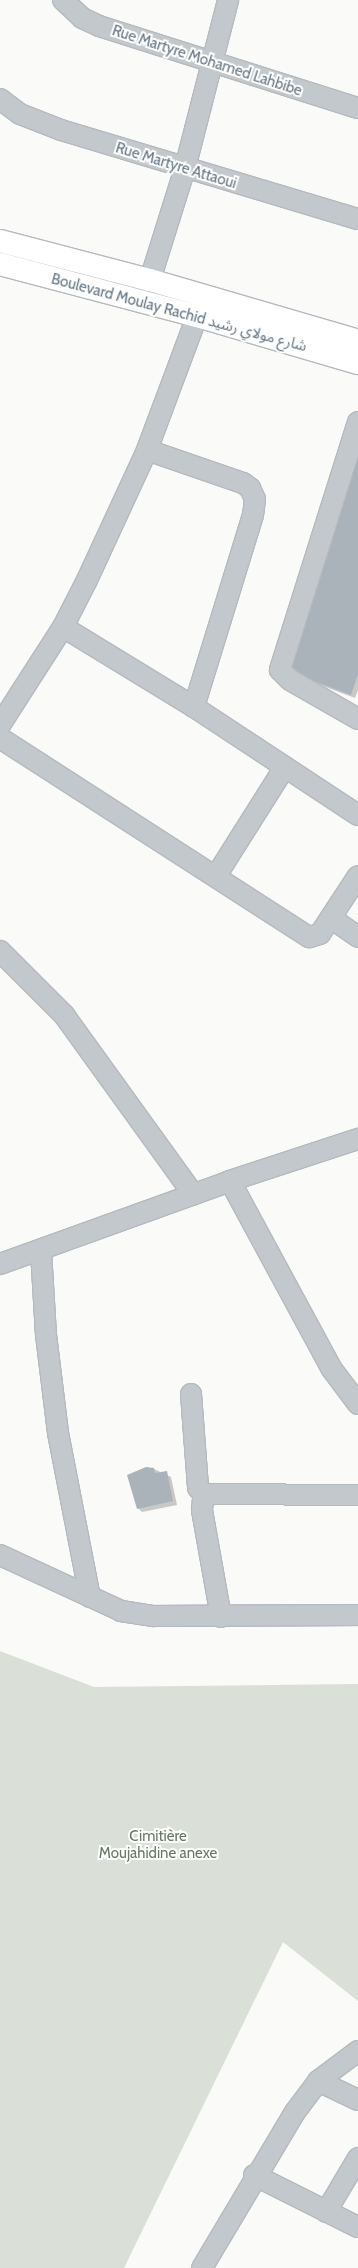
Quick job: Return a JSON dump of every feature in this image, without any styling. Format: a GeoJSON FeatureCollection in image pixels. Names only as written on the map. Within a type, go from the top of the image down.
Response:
{"type":"FeatureCollection","features":[{"type":"Feature","properties":{"kind":"main road","name":"Boulevard Moulay Rachid شارع مولاي رشيد"},"geometry":{"type":"LineString","coordinates":[[0,241],[150,280],[358,341]]}},
{"type":"Feature","properties":{"kind":"main road","name":"Boulevard Moulay Rachid شارع مولاي رشيد"},"geometry":{"type":"LineString","coordinates":[[0,264],[197,316],[358,364]]}},
{"type":"Feature","properties":{"kind":"street","name":"Rue Martyre Mohamed Lahbibe"},"geometry":{"type":"LineString","coordinates":[[63,0],[82,18],[99,26],[211,63],[358,108]]}},
{"type":"Feature","properties":{"kind":"street"},"geometry":{"type":"LineString","coordinates":[[150,280],[185,168],[228,0]]}},
{"type":"Feature","properties":{"kind":"street","name":"Rue Martyre Attaoui"},"geometry":{"type":"LineString","coordinates":[[0,99],[20,114],[61,130],[358,219]]}},
{"type":"Feature","properties":{"kind":"street"},"geometry":{"type":"LineString","coordinates":[[0,725],[63,627],[147,450],[197,316]]}},
{"type":"Feature","properties":{"kind":"street"},"geometry":{"type":"LineString","coordinates":[[358,422],[280,670],[290,680],[358,719]]}},
{"type":"Feature","properties":{"kind":"street"},"geometry":{"type":"LineString","coordinates":[[147,450],[243,483],[250,488],[255,499],[253,515],[194,707]]}},
{"type":"Feature","properties":{"kind":"street"},"geometry":{"type":"LineString","coordinates":[[63,627],[194,707],[358,815]]}},
{"type":"Feature","properties":{"kind":"street"},"geometry":{"type":"LineString","coordinates":[[0,738],[310,937],[318,936],[358,876]]}},
{"type":"Feature","properties":{"kind":"street"},"geometry":{"type":"LineString","coordinates":[[216,876],[285,767]]}},
{"type":"Feature","properties":{"kind":"street"},"geometry":{"type":"LineString","coordinates":[[330,918],[358,937]]}},
{"type":"Feature","properties":{"kind":"street"},"geometry":{"type":"LineString","coordinates":[[0,950],[64,1015],[193,1194]]}},
{"type":"Feature","properties":{"kind":"street"},"geometry":{"type":"LineString","coordinates":[[0,1264],[41,1251],[230,1181],[358,1139]]}},
{"type":"Feature","properties":{"kind":"street"},"geometry":{"type":"LineString","coordinates":[[230,1181],[331,1368],[358,1404]]}},
{"type":"Feature","properties":{"kind":"street"},"geometry":{"type":"LineString","coordinates":[[41,1251],[46,1335],[58,1433],[90,1597]]}},
{"type":"Feature","properties":{"kind":"street"},"geometry":{"type":"LineString","coordinates":[[191,1394],[198,1488],[207,1496],[358,1495]]}},
{"type":"Feature","properties":{"kind":"street"},"geometry":{"type":"LineString","coordinates":[[207,1496],[202,1510],[221,1617]]}},
{"type":"Feature","properties":{"kind":"street"},"geometry":{"type":"LineString","coordinates":[[0,1555],[121,1611],[154,1616],[221,1617],[358,1615]]}},
{"type":"Feature","properties":{"kind":"street"},"geometry":{"type":"LineString","coordinates":[[202,2268],[254,2175],[318,2081],[358,2051]]}},
{"type":"Feature","properties":{"kind":"street"},"geometry":{"type":"LineString","coordinates":[[318,2081],[358,2100]]}},
{"type":"Feature","properties":{"kind":"street"},"geometry":{"type":"LineString","coordinates":[[326,2212],[358,2158]]}},
{"type":"Feature","properties":{"kind":"street"},"geometry":{"type":"LineString","coordinates":[[254,2175],[358,2227]]}},
{"type":"Feature","properties":{"kind":"green space","name":"Cimitière Moujahidine anexe"},"geometry":{"type":"Polygon","coordinates":[[[0,1651],[94,1687],[358,1684],[358,2001],[283,1942],[124,2268],[0,2268],[0,1651]]]}},
{"type":"Feature","properties":{"kind":"building"},"geometry":{"type":"Polygon","coordinates":[[[358,441],[358,674],[351,695],[287,671],[358,441]]]}},
{"type":"Feature","properties":{"kind":"building"},"geometry":{"type":"Polygon","coordinates":[[[146,1467],[154,1468],[155,1473],[167,1471],[173,1501],[137,1509],[127,1475],[146,1467]]]}}]}
